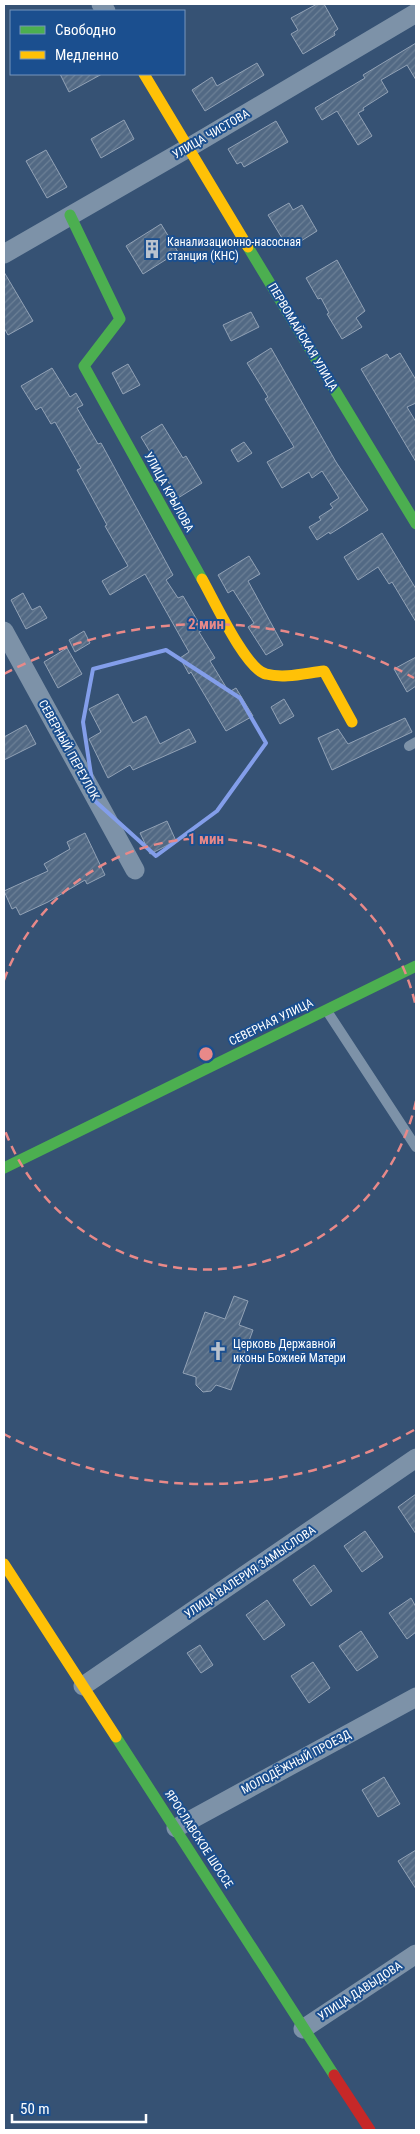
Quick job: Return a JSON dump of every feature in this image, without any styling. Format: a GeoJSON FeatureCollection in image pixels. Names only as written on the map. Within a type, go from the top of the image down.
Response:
{"type":"FeatureCollection","features":[{"type":"Feature","properties":{"kind":"street","name":"УЛИЦА ЧИСТОВА"},"geometry":{"type":"LineString","coordinates":[[4,254],[416,13]]}},
{"type":"Feature","properties":{"kind":"street","name":"ПЕРВОМАЙСКАЯ УЛИЦА"},"geometry":{"type":"LineString","coordinates":[[145,75],[416,524]]}},
{"type":"Feature","properties":{"kind":"street","name":"УЛИЦА КРЫЛОВА"},"geometry":{"type":"LineString","coordinates":[[70,216],[120,319],[84,366],[242,652],[247,660],[263,674],[275,676],[324,672],[352,722]]}},
{"type":"Feature","properties":{"kind":"street","name":"СЕВЕРНЫЙ ПЕРЕУЛОК"},"geometry":{"type":"LineString","coordinates":[[4,631],[135,870]]}},
{"type":"Feature","properties":{"kind":"street","name":"СЕВЕРНАЯ УЛИЦА"},"geometry":{"type":"LineString","coordinates":[[4,1168],[416,966]]}},
{"type":"Feature","properties":{"kind":"street","name":"УЛИЦА ВАЛЕРИЯ ЗАМЫСЛОВА"},"geometry":{"type":"LineString","coordinates":[[83,1686],[416,1458]]}},
{"type":"Feature","properties":{"kind":"street","name":"ЯРОСЛАВСКОЕ ШОССЕ"},"geometry":{"type":"LineString","coordinates":[[4,1564],[370,2130]]}},
{"type":"Feature","properties":{"kind":"street","name":"МОЛОДЁЖНЫЙ ПРОЕЗД"},"geometry":{"type":"LineString","coordinates":[[176,1828],[416,1697]]}},
{"type":"Feature","properties":{"kind":"street","name":"УЛИЦА ДАВЫДОВА"},"geometry":{"type":"LineString","coordinates":[[303,2029],[416,1954]]}},
{"type":"Feature","properties":{"kind":"lane"},"geometry":{"type":"LineString","coordinates":[[326,1010],[416,1148]]}},
{"type":"Feature","properties":{"kind":"highlighted area"},"geometry":{"type":"Polygon","coordinates":[[[166,650],[240,698],[266,743],[217,811],[156,856],[95,801],[83,722],[93,669],[166,650]]]}},
{"type":"Feature","properties":{"kind":"building"},"geometry":{"type":"Polygon","coordinates":[[[317,4],[324,4],[338,29],[334,32],[335,35],[303,54],[291,34],[298,30],[291,18],[317,4]]]}},
{"type":"Feature","properties":{"kind":"building"},"geometry":{"type":"Polygon","coordinates":[[[416,43],[416,80],[407,65],[381,80],[388,92],[358,113],[372,136],[358,145],[337,111],[322,120],[315,108],[365,78],[363,75],[416,43]]]}},
{"type":"Feature","properties":{"kind":"building"},"geometry":{"type":"Polygon","coordinates":[[[257,63],[264,75],[205,111],[192,90],[212,77],[217,86],[257,63]]]}},
{"type":"Feature","properties":{"kind":"building"},"geometry":{"type":"Polygon","coordinates":[[[60,75],[100,75],[69,92],[60,75]]]}},
{"type":"Feature","properties":{"kind":"building"},"geometry":{"type":"Polygon","coordinates":[[[124,120],[134,139],[101,158],[91,139],[124,120]]]}},
{"type":"Feature","properties":{"kind":"building"},"geometry":{"type":"Polygon","coordinates":[[[276,121],[288,142],[244,167],[241,162],[237,164],[228,149],[276,121]]]}},
{"type":"Feature","properties":{"kind":"building"},"geometry":{"type":"Polygon","coordinates":[[[46,150],[67,187],[47,198],[26,161],[46,150]]]}},
{"type":"Feature","properties":{"kind":"building"},"geometry":{"type":"Polygon","coordinates":[[[289,203],[293,210],[302,205],[317,231],[293,246],[290,240],[285,243],[268,215],[289,203]]]}},
{"type":"Feature","properties":{"kind":"building","name":"Канализационно-насосная станция (КНС)"},"geometry":{"type":"Polygon","coordinates":[[[161,224],[178,252],[143,274],[126,246],[161,224]]]}},
{"type":"Feature","properties":{"kind":"building"},"geometry":{"type":"Polygon","coordinates":[[[337,260],[365,311],[356,318],[362,327],[342,339],[327,314],[329,313],[321,298],[318,299],[306,278],[337,260]]]}},
{"type":"Feature","properties":{"kind":"building"},"geometry":{"type":"Polygon","coordinates":[[[4,272],[33,321],[8,335],[4,328],[4,272]]]}},
{"type":"Feature","properties":{"kind":"building"},"geometry":{"type":"Polygon","coordinates":[[[251,312],[259,327],[231,341],[223,325],[251,312]]]}},
{"type":"Feature","properties":{"kind":"building"},"geometry":{"type":"Polygon","coordinates":[[[271,348],[336,462],[368,510],[317,540],[309,527],[321,520],[319,517],[333,508],[330,504],[339,498],[322,471],[312,478],[309,472],[282,488],[267,462],[294,447],[265,399],[268,397],[247,363],[271,348]]]}},
{"type":"Feature","properties":{"kind":"building"},"geometry":{"type":"Polygon","coordinates":[[[400,353],[416,380],[416,403],[407,407],[416,422],[416,462],[361,369],[387,354],[390,359],[400,353]]]}},
{"type":"Feature","properties":{"kind":"building"},"geometry":{"type":"Polygon","coordinates":[[[128,364],[140,385],[123,394],[112,373],[128,364]]]}},
{"type":"Feature","properties":{"kind":"building"},"geometry":{"type":"Polygon","coordinates":[[[52,368],[70,397],[76,393],[83,405],[77,408],[98,444],[101,443],[173,575],[166,580],[178,598],[183,596],[203,630],[199,632],[215,658],[210,661],[229,692],[236,688],[253,716],[226,731],[191,672],[189,674],[180,658],[189,652],[145,574],[110,595],[102,581],[128,566],[105,526],[107,525],[77,470],[81,468],[55,422],[51,424],[41,407],[36,410],[21,386],[52,368]]]}},
{"type":"Feature","properties":{"kind":"building"},"geometry":{"type":"Polygon","coordinates":[[[162,424],[183,458],[186,456],[202,483],[178,498],[141,437],[162,424]]]}},
{"type":"Feature","properties":{"kind":"building"},"geometry":{"type":"Polygon","coordinates":[[[244,442],[252,453],[238,462],[231,450],[244,442]]]}},
{"type":"Feature","properties":{"kind":"building"},"geometry":{"type":"Polygon","coordinates":[[[382,533],[416,589],[416,622],[392,582],[389,584],[378,567],[358,580],[344,557],[382,533]]]}},
{"type":"Feature","properties":{"kind":"building"},"geometry":{"type":"Polygon","coordinates":[[[249,556],[260,574],[248,581],[283,645],[266,655],[248,627],[254,623],[233,590],[228,593],[218,575],[249,556]]]}},
{"type":"Feature","properties":{"kind":"building"},"geometry":{"type":"Polygon","coordinates":[[[23,593],[32,610],[40,606],[47,618],[26,629],[11,600],[23,593]]]}},
{"type":"Feature","properties":{"kind":"building"},"geometry":{"type":"Polygon","coordinates":[[[84,631],[90,643],[75,652],[69,640],[84,631]]]}},
{"type":"Feature","properties":{"kind":"building"},"geometry":{"type":"Polygon","coordinates":[[[67,648],[82,674],[58,688],[44,662],[67,648]]]}},
{"type":"Feature","properties":{"kind":"building"},"geometry":{"type":"Polygon","coordinates":[[[416,657],[416,686],[407,692],[394,669],[416,657]]]}},
{"type":"Feature","properties":{"kind":"building"},"geometry":{"type":"Polygon","coordinates":[[[118,694],[133,723],[146,716],[160,744],[189,729],[196,742],[133,770],[130,765],[108,778],[89,739],[101,732],[89,709],[118,694]]]}},
{"type":"Feature","properties":{"kind":"building"},"geometry":{"type":"Polygon","coordinates":[[[284,699],[294,716],[280,724],[271,707],[284,699]]]}},
{"type":"Feature","properties":{"kind":"building"},"geometry":{"type":"Polygon","coordinates":[[[405,718],[412,732],[332,770],[318,738],[338,729],[348,744],[405,718]]]}},
{"type":"Feature","properties":{"kind":"building"},"geometry":{"type":"Polygon","coordinates":[[[26,725],[36,744],[4,760],[4,737],[26,725]]]}},
{"type":"Feature","properties":{"kind":"building"},"geometry":{"type":"Polygon","coordinates":[[[167,821],[176,841],[150,854],[140,833],[167,821]]]}},
{"type":"Feature","properties":{"kind":"building"},"geometry":{"type":"Polygon","coordinates":[[[85,833],[105,875],[87,884],[85,880],[48,902],[20,915],[16,907],[12,909],[4,891],[48,871],[44,864],[70,849],[67,842],[85,833]]]}},
{"type":"Feature","properties":{"kind":"building","name":"Церковь Державной иконы Божией Матери"},"geometry":{"type":"Polygon","coordinates":[[[234,1296],[248,1301],[239,1325],[253,1330],[231,1390],[216,1385],[211,1391],[203,1392],[196,1385],[196,1377],[183,1373],[205,1312],[225,1319],[234,1296]]]}},
{"type":"Feature","properties":{"kind":"building"},"geometry":{"type":"Polygon","coordinates":[[[416,1494],[416,1534],[398,1507],[416,1494]]]}},
{"type":"Feature","properties":{"kind":"building"},"geometry":{"type":"Polygon","coordinates":[[[365,1531],[383,1557],[362,1572],[344,1546],[365,1531]]]}},
{"type":"Feature","properties":{"kind":"building"},"geometry":{"type":"Polygon","coordinates":[[[314,1565],[332,1591],[311,1606],[293,1580],[314,1565]]]}},
{"type":"Feature","properties":{"kind":"building"},"geometry":{"type":"Polygon","coordinates":[[[411,1598],[416,1607],[416,1632],[407,1639],[389,1613],[411,1598]]]}},
{"type":"Feature","properties":{"kind":"building"},"geometry":{"type":"Polygon","coordinates":[[[267,1600],[285,1625],[264,1640],[246,1615],[267,1600]]]}},
{"type":"Feature","properties":{"kind":"building"},"geometry":{"type":"Polygon","coordinates":[[[361,1631],[378,1657],[357,1671],[339,1646],[361,1631]]]}},
{"type":"Feature","properties":{"kind":"building"},"geometry":{"type":"Polygon","coordinates":[[[200,1645],[213,1665],[201,1673],[187,1653],[200,1645]]]}},
{"type":"Feature","properties":{"kind":"building"},"geometry":{"type":"Polygon","coordinates":[[[313,1662],[330,1688],[309,1703],[291,1676],[313,1662]]]}},
{"type":"Feature","properties":{"kind":"building"},"geometry":{"type":"Polygon","coordinates":[[[384,1777],[400,1804],[378,1817],[362,1790],[384,1777]]]}},
{"type":"Feature","properties":{"kind":"building"},"geometry":{"type":"Polygon","coordinates":[[[416,1850],[416,1889],[398,1861],[416,1850]]]}},
{"type":"Feature","properties":{"kind":"traffic: fast"},"geometry":{"type":"LineString","coordinates":[[70,215],[120,319],[84,366],[202,579]]}},
{"type":"Feature","properties":{"kind":"traffic: fast"},"geometry":{"type":"LineString","coordinates":[[248,247],[416,524]]}},
{"type":"Feature","properties":{"kind":"traffic: fast"},"geometry":{"type":"LineString","coordinates":[[4,1168],[416,966]]}},
{"type":"Feature","properties":{"kind":"traffic: fast"},"geometry":{"type":"LineString","coordinates":[[116,1737],[334,2075]]}},
{"type":"Feature","properties":{"kind":"traffic: slow"},"geometry":{"type":"LineString","coordinates":[[145,75],[248,247]]}},
{"type":"Feature","properties":{"kind":"traffic: slow"},"geometry":{"type":"LineString","coordinates":[[202,579],[240,647],[258,670],[266,674],[280,676],[324,671],[352,722]]}},
{"type":"Feature","properties":{"kind":"traffic: slow"},"geometry":{"type":"LineString","coordinates":[[4,1564],[116,1737]]}},
{"type":"Feature","properties":{"kind":"traffic: jam"},"geometry":{"type":"LineString","coordinates":[[334,2075],[370,2130]]}},
{"type":"Feature","properties":{"kind":"place","name":"Канализационно-насосная станция (КНС)"},"geometry":{"type":"Point","coordinates":[152,249]}},
{"type":"Feature","properties":{"kind":"place","name":"Церковь Державной иконы Божией Матери"},"geometry":{"type":"Point","coordinates":[218,1351]}}]}
